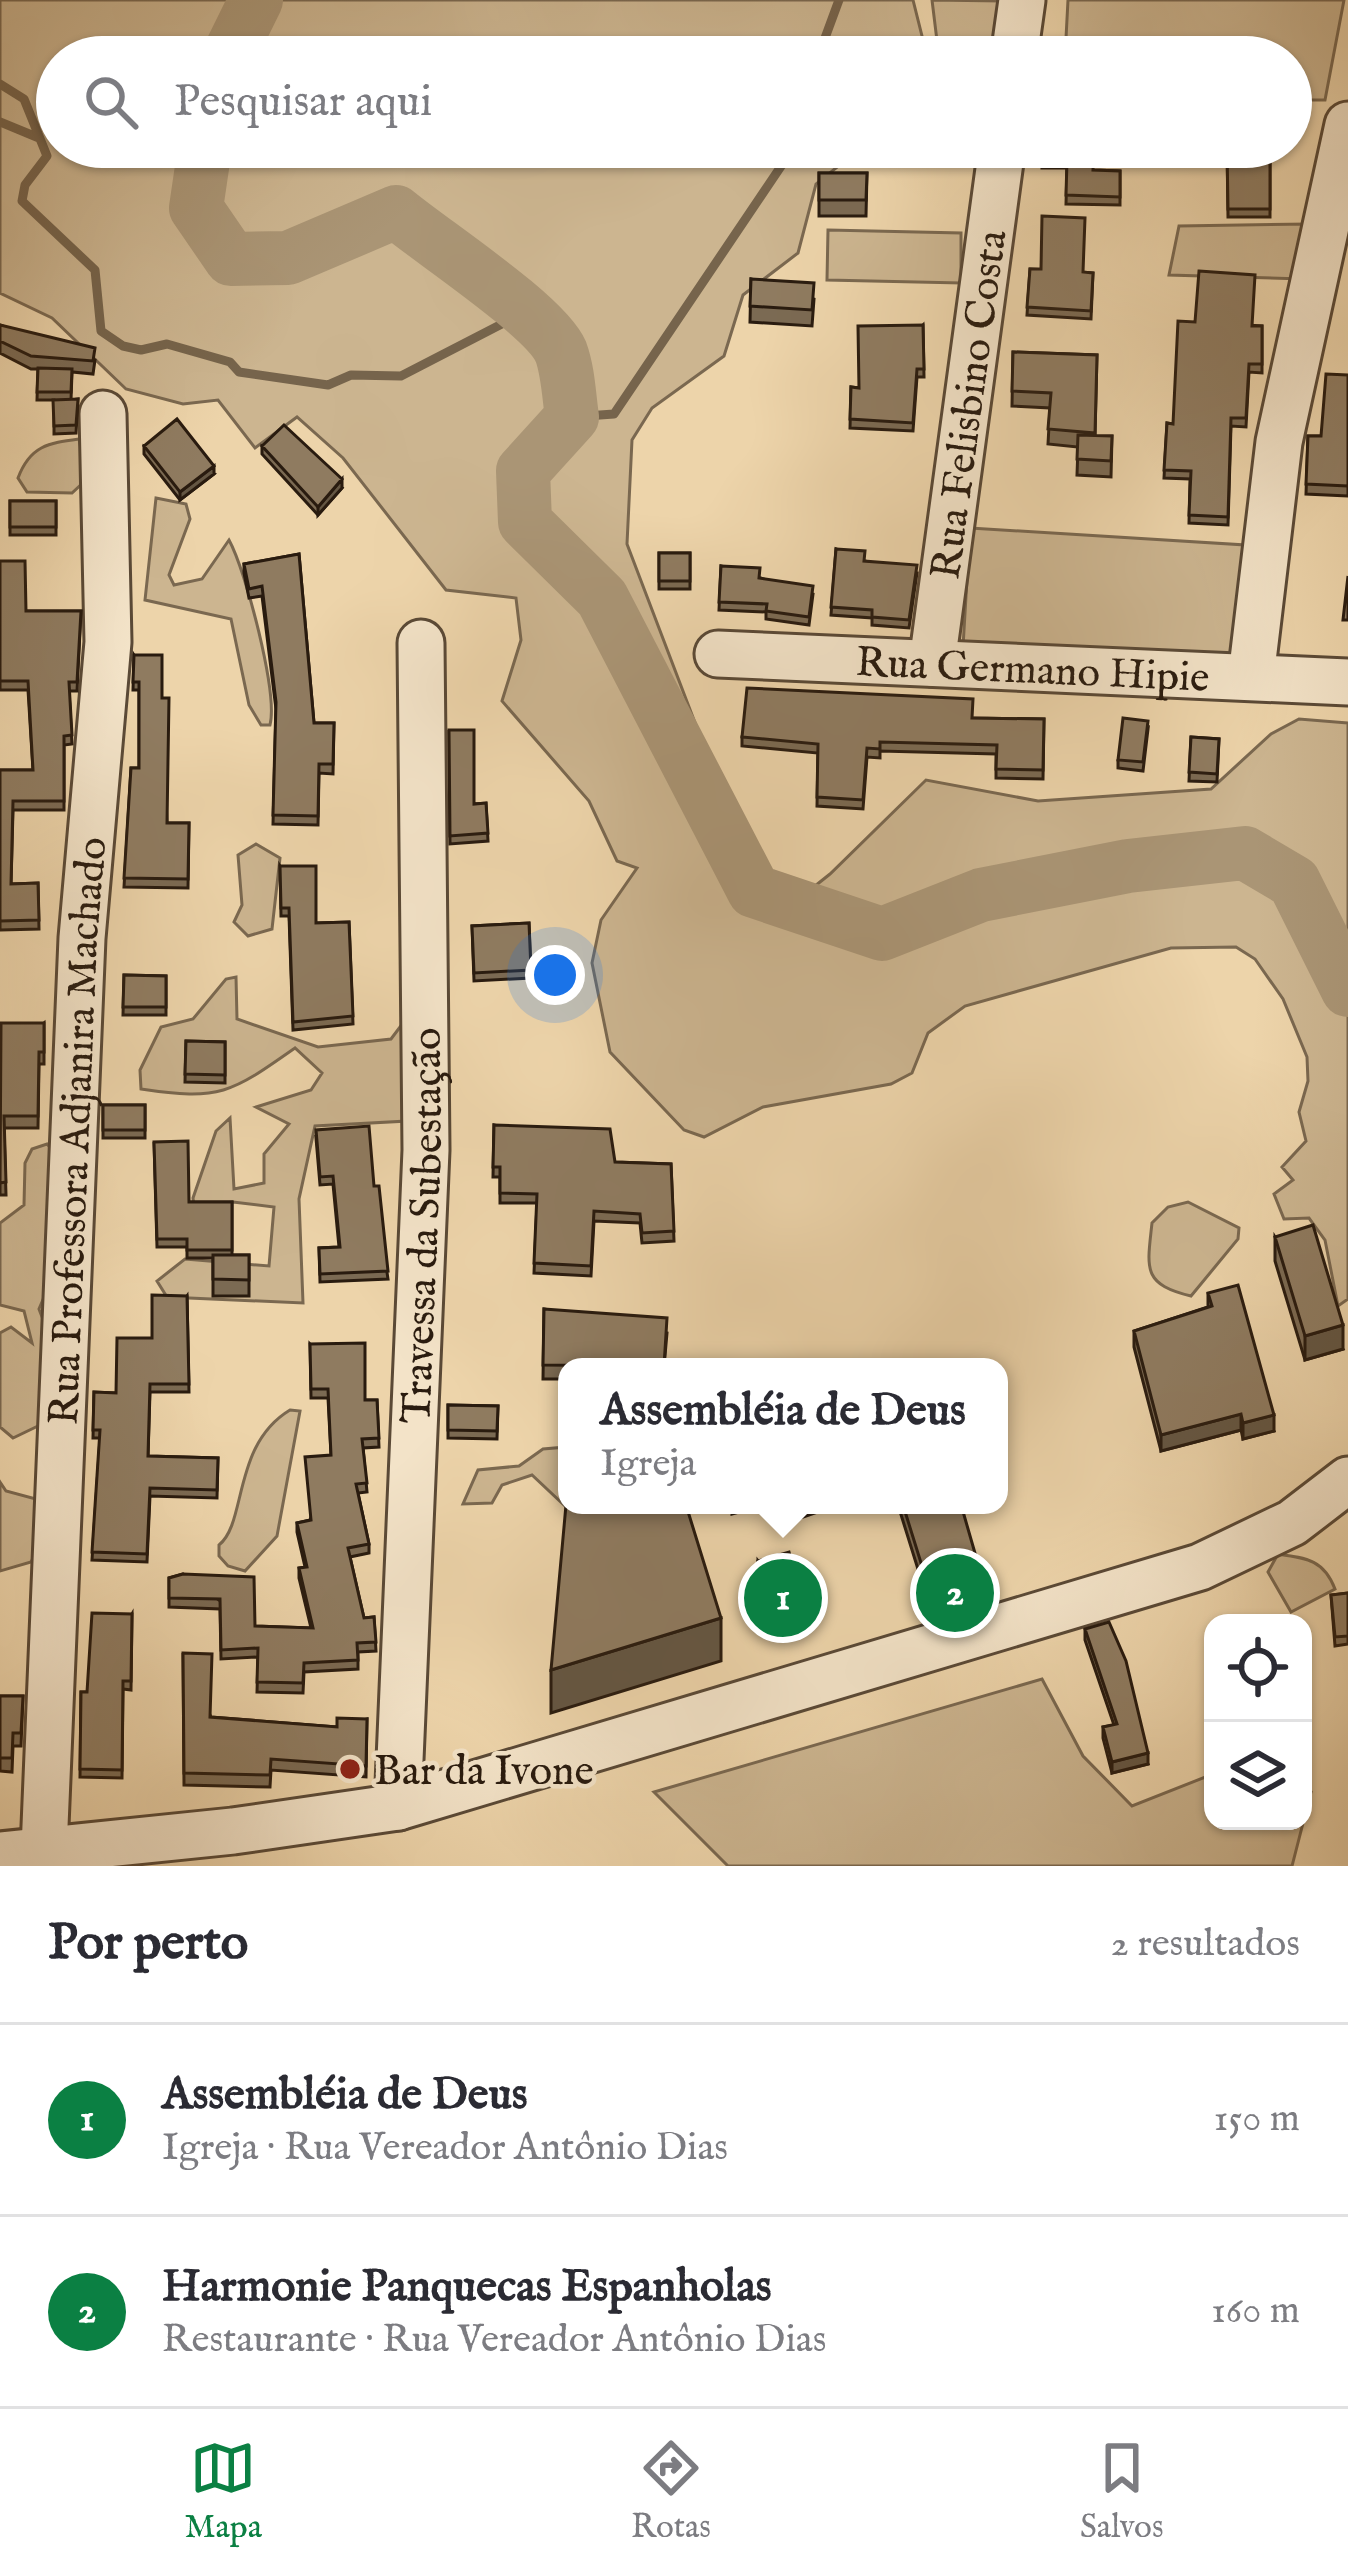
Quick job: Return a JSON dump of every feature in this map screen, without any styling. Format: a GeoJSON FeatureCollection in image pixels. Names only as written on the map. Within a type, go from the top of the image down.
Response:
{"type":"FeatureCollection","features":[{"type":"Feature","properties":{"kind":"street"},"geometry":{"type":"LineString","coordinates":[[1017,36],[1022,0]]}},
{"type":"Feature","properties":{"kind":"street"},"geometry":{"type":"LineString","coordinates":[[1251,677],[1279,442],[1348,125]]}},
{"type":"Feature","properties":{"kind":"street","name":"Rua Felisbino Costa"},"geometry":{"type":"LineString","coordinates":[[932,663],[999,168]]}},
{"type":"Feature","properties":{"kind":"street","name":"Rua Professora Adjanira Machado"},"geometry":{"type":"LineString","coordinates":[[22,1852],[82,938],[108,642],[104,414]]}},
{"type":"Feature","properties":{"kind":"street","name":"Travessa da Subestação"},"geometry":{"type":"LineString","coordinates":[[398,1807],[426,1150],[421,643]]}},
{"type":"Feature","properties":{"kind":"street","name":"Rua Germano Hipie"},"geometry":{"type":"LineString","coordinates":[[718,654],[1348,682]]}},
{"type":"Feature","properties":{"kind":"street"},"geometry":{"type":"LineString","coordinates":[[22,1852],[233,1832],[398,1807],[1200,1567],[1292,1523],[1348,1480]]}},
{"type":"Feature","properties":{"kind":"shaded area"},"geometry":{"type":"Polygon","coordinates":[[[0,0],[913,0],[922,36],[36,36],[36,168],[836,168],[816,184],[798,253],[743,295],[724,356],[652,408],[632,440],[627,544],[697,728],[734,906],[771,921],[830,874],[926,780],[1038,801],[1211,789],[1271,734],[1299,719],[1348,723],[1348,1299],[1338,1306],[1325,1240],[1309,1218],[1284,1219],[1274,1194],[1293,1180],[1282,1167],[1306,1141],[1299,1112],[1308,1081],[1307,1057],[1283,999],[1255,959],[1236,947],[1171,948],[965,1006],[928,1033],[912,1073],[891,1084],[763,1107],[704,1137],[684,1130],[610,1052],[592,963],[601,920],[637,868],[617,861],[589,801],[502,701],[521,640],[516,598],[446,590],[343,458],[297,417],[255,448],[218,400],[183,404],[126,389],[52,318],[0,293],[0,0]]]}},
{"type":"Feature","properties":{"kind":"shaded area"},"geometry":{"type":"Polygon","coordinates":[[[932,0],[1002,1],[995,36],[936,36],[932,0]]]}},
{"type":"Feature","properties":{"kind":"shaded area"},"geometry":{"type":"Polygon","coordinates":[[[1068,0],[1344,0],[1325,100],[1312,100],[1312,36],[1066,36],[1068,0]]]}},
{"type":"Feature","properties":{"kind":"shaded area"},"geometry":{"type":"Polygon","coordinates":[[[1308,224],[1303,279],[1169,275],[1179,226],[1308,224]]]}},
{"type":"Feature","properties":{"kind":"shaded area"},"geometry":{"type":"Polygon","coordinates":[[[828,230],[961,233],[961,283],[827,280],[828,230]]]}},
{"type":"Feature","properties":{"kind":"shaded area"},"geometry":{"type":"Polygon","coordinates":[[[79,439],[87,479],[72,493],[27,492],[18,478],[28,459],[49,445],[79,439]]]}},
{"type":"Feature","properties":{"kind":"shaded area"},"geometry":{"type":"Polygon","coordinates":[[[156,498],[186,504],[190,519],[169,575],[174,585],[202,579],[229,540],[259,632],[270,725],[261,725],[249,705],[231,619],[145,600],[156,498]]]}},
{"type":"Feature","properties":{"kind":"shaded area"},"geometry":{"type":"Polygon","coordinates":[[[970,528],[1245,545],[1237,664],[963,647],[970,528]]]}},
{"type":"Feature","properties":{"kind":"shaded area"},"geometry":{"type":"Polygon","coordinates":[[[256,844],[280,858],[272,929],[248,936],[234,922],[242,905],[238,855],[256,844]]]}},
{"type":"Feature","properties":{"kind":"shaded area"},"geometry":{"type":"Polygon","coordinates":[[[236,977],[237,1019],[318,1047],[391,1039],[403,1023],[407,1121],[315,1126],[299,1199],[303,1303],[167,1297],[157,1281],[185,1259],[269,1266],[274,1207],[233,1202],[194,1207],[193,1198],[216,1131],[230,1118],[234,1189],[264,1183],[264,1154],[289,1124],[256,1107],[311,1090],[322,1073],[295,1048],[224,1090],[189,1094],[141,1089],[140,1070],[161,1027],[193,1019],[226,979],[236,977]]]}},
{"type":"Feature","properties":{"kind":"shaded area"},"geometry":{"type":"Polygon","coordinates":[[[47,1144],[60,1158],[62,1255],[39,1309],[57,1356],[40,1425],[13,1438],[0,1427],[0,1333],[11,1327],[32,1343],[24,1311],[0,1305],[0,1223],[24,1205],[25,1163],[32,1149],[47,1144]]]}},
{"type":"Feature","properties":{"kind":"shaded area"},"geometry":{"type":"Polygon","coordinates":[[[1188,1202],[1239,1228],[1238,1239],[1191,1296],[1156,1280],[1149,1263],[1152,1223],[1168,1207],[1188,1202]]]}},
{"type":"Feature","properties":{"kind":"shaded area"},"geometry":{"type":"Polygon","coordinates":[[[290,1410],[300,1411],[277,1536],[245,1571],[228,1566],[219,1556],[219,1545],[234,1520],[249,1462],[271,1425],[290,1410]]]}},
{"type":"Feature","properties":{"kind":"shaded area"},"geometry":{"type":"Polygon","coordinates":[[[558,1448],[558,1499],[532,1475],[502,1485],[492,1503],[463,1504],[478,1470],[519,1466],[543,1449],[558,1448]]]}},
{"type":"Feature","properties":{"kind":"shaded area"},"geometry":{"type":"Polygon","coordinates":[[[0,1482],[6,1491],[36,1499],[44,1523],[31,1562],[0,1571],[0,1482]]]}},
{"type":"Feature","properties":{"kind":"shaded area"},"geometry":{"type":"Polygon","coordinates":[[[1278,1554],[1313,1562],[1326,1572],[1335,1589],[1291,1612],[1268,1572],[1278,1554]]]}},
{"type":"Feature","properties":{"kind":"shaded area"},"geometry":{"type":"Polygon","coordinates":[[[1042,1679],[1083,1756],[1132,1806],[1204,1778],[1204,1830],[1301,1830],[1292,1866],[728,1866],[654,1792],[1042,1679]]]}},
{"type":"Feature","properties":{"kind":"building"},"geometry":{"type":"Polygon","coordinates":[[[1067,168],[1120,171],[1120,197],[1066,195],[1067,168]]]}},
{"type":"Feature","properties":{"kind":"building"},"geometry":{"type":"Polygon","coordinates":[[[1227,168],[1270,168],[1270,209],[1228,209],[1227,168]]]}},
{"type":"Feature","properties":{"kind":"building"},"geometry":{"type":"Polygon","coordinates":[[[819,173],[867,173],[866,200],[819,200],[819,173]]]}},
{"type":"Feature","properties":{"kind":"building"},"geometry":{"type":"Polygon","coordinates":[[[1042,216],[1085,218],[1083,272],[1093,273],[1091,311],[1027,307],[1030,269],[1041,269],[1042,216]]]}},
{"type":"Feature","properties":{"kind":"building"},"geometry":{"type":"Polygon","coordinates":[[[1199,271],[1255,275],[1252,326],[1262,326],[1262,364],[1249,364],[1246,418],[1231,418],[1228,517],[1189,515],[1191,471],[1164,470],[1167,423],[1173,424],[1178,321],[1195,322],[1199,271]]]}},
{"type":"Feature","properties":{"kind":"building"},"geometry":{"type":"Polygon","coordinates":[[[751,279],[814,283],[812,310],[750,306],[751,279]]]}},
{"type":"Feature","properties":{"kind":"building"},"geometry":{"type":"Polygon","coordinates":[[[0,325],[95,348],[93,361],[31,356],[0,341],[0,325]]]}},
{"type":"Feature","properties":{"kind":"building"},"geometry":{"type":"Polygon","coordinates":[[[923,325],[924,369],[917,369],[913,423],[850,419],[851,387],[859,388],[858,326],[923,325]]]}},
{"type":"Feature","properties":{"kind":"building"},"geometry":{"type":"Polygon","coordinates":[[[1013,352],[1097,355],[1095,433],[1048,429],[1051,393],[1012,391],[1013,352]]]}},
{"type":"Feature","properties":{"kind":"building"},"geometry":{"type":"Polygon","coordinates":[[[38,368],[72,369],[71,392],[37,392],[38,368]]]}},
{"type":"Feature","properties":{"kind":"building"},"geometry":{"type":"Polygon","coordinates":[[[1326,374],[1348,375],[1348,486],[1306,484],[1308,436],[1321,436],[1326,374]]]}},
{"type":"Feature","properties":{"kind":"building"},"geometry":{"type":"Polygon","coordinates":[[[78,399],[76,425],[54,426],[53,400],[78,399]]]}},
{"type":"Feature","properties":{"kind":"building"},"geometry":{"type":"Polygon","coordinates":[[[177,419],[214,466],[180,492],[144,446],[177,419]]]}},
{"type":"Feature","properties":{"kind":"building"},"geometry":{"type":"Polygon","coordinates":[[[284,425],[342,479],[318,507],[262,446],[284,425]]]}},
{"type":"Feature","properties":{"kind":"building"},"geometry":{"type":"Polygon","coordinates":[[[1078,435],[1112,436],[1111,461],[1077,459],[1078,435]]]}},
{"type":"Feature","properties":{"kind":"building"},"geometry":{"type":"Polygon","coordinates":[[[10,501],[56,501],[56,527],[10,527],[10,501]]]}},
{"type":"Feature","properties":{"kind":"building"},"geometry":{"type":"Polygon","coordinates":[[[836,549],[865,551],[864,561],[917,565],[909,620],[872,617],[872,610],[831,607],[836,549]]]}},
{"type":"Feature","properties":{"kind":"building"},"geometry":{"type":"Polygon","coordinates":[[[659,553],[690,553],[690,581],[659,581],[659,553]]]}},
{"type":"Feature","properties":{"kind":"building"},"geometry":{"type":"Polygon","coordinates":[[[299,554],[314,723],[334,723],[333,764],[319,764],[318,816],[273,815],[276,702],[262,586],[249,589],[244,564],[299,554]]]}},
{"type":"Feature","properties":{"kind":"building"},"geometry":{"type":"Polygon","coordinates":[[[0,561],[25,561],[26,611],[81,611],[77,682],[69,682],[72,735],[64,736],[64,801],[13,801],[11,884],[38,883],[39,920],[0,921],[0,770],[33,770],[28,681],[0,681],[0,561]]]}},
{"type":"Feature","properties":{"kind":"building"},"geometry":{"type":"Polygon","coordinates":[[[721,566],[760,568],[759,578],[813,586],[809,617],[766,611],[767,604],[719,602],[721,566]]]}},
{"type":"Feature","properties":{"kind":"building"},"geometry":{"type":"Polygon","coordinates":[[[1348,576],[1348,620],[1343,620],[1348,576]]]}},
{"type":"Feature","properties":{"kind":"building"},"geometry":{"type":"Polygon","coordinates":[[[134,655],[162,655],[162,698],[169,698],[167,823],[189,823],[188,879],[124,878],[131,768],[139,768],[139,682],[133,682],[134,655]]]}},
{"type":"Feature","properties":{"kind":"building"},"geometry":{"type":"Polygon","coordinates":[[[747,688],[973,699],[972,718],[1044,719],[1043,770],[996,769],[997,745],[880,742],[880,749],[867,748],[863,800],[817,797],[818,744],[742,737],[747,688]]]}},
{"type":"Feature","properties":{"kind":"building"},"geometry":{"type":"Polygon","coordinates":[[[1123,718],[1148,721],[1143,762],[1118,760],[1123,718]]]}},
{"type":"Feature","properties":{"kind":"building"},"geometry":{"type":"Polygon","coordinates":[[[449,730],[474,730],[474,804],[486,803],[488,833],[450,836],[449,730]]]}},
{"type":"Feature","properties":{"kind":"building"},"geometry":{"type":"Polygon","coordinates":[[[1191,737],[1219,739],[1217,774],[1189,772],[1191,737]]]}},
{"type":"Feature","properties":{"kind":"building"},"geometry":{"type":"Polygon","coordinates":[[[280,866],[316,866],[316,923],[349,922],[353,1016],[293,1022],[289,908],[281,908],[280,866]]]}},
{"type":"Feature","properties":{"kind":"building"},"geometry":{"type":"Polygon","coordinates":[[[529,923],[531,970],[474,973],[472,926],[529,923]]]}},
{"type":"Feature","properties":{"kind":"building"},"geometry":{"type":"Polygon","coordinates":[[[124,975],[166,976],[166,1007],[123,1007],[124,975]]]}},
{"type":"Feature","properties":{"kind":"building"},"geometry":{"type":"Polygon","coordinates":[[[1,1023],[44,1023],[44,1052],[39,1052],[38,1116],[4,1116],[6,1182],[0,1183],[1,1023]]]}},
{"type":"Feature","properties":{"kind":"building"},"geometry":{"type":"Polygon","coordinates":[[[186,1041],[225,1042],[225,1075],[185,1074],[186,1041]]]}},
{"type":"Feature","properties":{"kind":"building"},"geometry":{"type":"Polygon","coordinates":[[[103,1105],[145,1105],[145,1130],[103,1130],[103,1105]]]}},
{"type":"Feature","properties":{"kind":"building"},"geometry":{"type":"Polygon","coordinates":[[[494,1125],[610,1129],[615,1162],[671,1164],[674,1231],[642,1233],[640,1214],[594,1211],[591,1266],[534,1263],[537,1194],[500,1193],[500,1167],[493,1167],[494,1125]]]}},
{"type":"Feature","properties":{"kind":"building"},"geometry":{"type":"Polygon","coordinates":[[[369,1126],[388,1271],[320,1274],[319,1248],[340,1247],[333,1176],[320,1177],[316,1130],[369,1126]]]}},
{"type":"Feature","properties":{"kind":"building"},"geometry":{"type":"Polygon","coordinates":[[[188,1141],[189,1202],[232,1202],[232,1250],[187,1250],[187,1239],[157,1239],[154,1142],[188,1141]]]}},
{"type":"Feature","properties":{"kind":"building"},"geometry":{"type":"Polygon","coordinates":[[[1313,1225],[1343,1325],[1305,1336],[1275,1237],[1313,1225]]]}},
{"type":"Feature","properties":{"kind":"building"},"geometry":{"type":"Polygon","coordinates":[[[213,1255],[249,1255],[249,1280],[213,1279],[213,1255]]]}},
{"type":"Feature","properties":{"kind":"building"},"geometry":{"type":"Polygon","coordinates":[[[1238,1285],[1274,1415],[1243,1423],[1241,1414],[1161,1435],[1134,1331],[1212,1306],[1208,1293],[1238,1285]]]}},
{"type":"Feature","properties":{"kind":"building"},"geometry":{"type":"Polygon","coordinates":[[[152,1295],[187,1296],[189,1384],[150,1384],[148,1456],[218,1458],[217,1490],[150,1488],[147,1554],[92,1552],[100,1430],[93,1430],[94,1392],[116,1393],[117,1338],[152,1338],[152,1295]]]}},
{"type":"Feature","properties":{"kind":"building"},"geometry":{"type":"Polygon","coordinates":[[[544,1309],[667,1318],[664,1358],[558,1358],[558,1365],[543,1365],[544,1309]]]}},
{"type":"Feature","properties":{"kind":"building"},"geometry":{"type":"Polygon","coordinates":[[[365,1343],[365,1400],[377,1400],[379,1438],[362,1439],[367,1483],[356,1484],[369,1544],[348,1548],[364,1618],[374,1617],[376,1642],[357,1643],[358,1660],[304,1663],[303,1683],[257,1682],[258,1648],[221,1650],[220,1599],[169,1598],[169,1578],[183,1574],[254,1577],[255,1626],[313,1628],[299,1568],[307,1567],[297,1523],[311,1520],[305,1457],[331,1455],[328,1389],[311,1389],[310,1344],[365,1343]]]}},
{"type":"Feature","properties":{"kind":"building"},"geometry":{"type":"Polygon","coordinates":[[[448,1405],[498,1406],[497,1431],[448,1430],[448,1405]]]}},
{"type":"Feature","properties":{"kind":"building"},"geometry":{"type":"Polygon","coordinates":[[[565,1514],[689,1514],[721,1618],[551,1670],[565,1514]]]}},
{"type":"Feature","properties":{"kind":"building"},"geometry":{"type":"Polygon","coordinates":[[[906,1514],[964,1514],[983,1581],[931,1595],[906,1514]]]}},
{"type":"Feature","properties":{"kind":"building"},"geometry":{"type":"Polygon","coordinates":[[[789,1552],[807,1619],[777,1627],[758,1561],[789,1552]]]}},
{"type":"Feature","properties":{"kind":"building"},"geometry":{"type":"Polygon","coordinates":[[[1348,1593],[1348,1636],[1335,1637],[1331,1595],[1348,1593]]]}},
{"type":"Feature","properties":{"kind":"building"},"geometry":{"type":"Polygon","coordinates":[[[92,1613],[132,1614],[131,1681],[123,1681],[122,1770],[80,1769],[81,1692],[87,1692],[92,1613]]]}},
{"type":"Feature","properties":{"kind":"building"},"geometry":{"type":"Polygon","coordinates":[[[1109,1622],[1126,1661],[1148,1753],[1112,1762],[1103,1727],[1117,1724],[1085,1629],[1109,1622]]]}},
{"type":"Feature","properties":{"kind":"building"},"geometry":{"type":"Polygon","coordinates":[[[183,1653],[212,1654],[210,1717],[337,1727],[337,1718],[367,1719],[366,1766],[271,1759],[270,1775],[184,1773],[183,1653]]]}},
{"type":"Feature","properties":{"kind":"building"},"geometry":{"type":"Polygon","coordinates":[[[0,1696],[23,1696],[21,1733],[13,1733],[12,1758],[0,1758],[0,1696]]]}},
{"type":"Feature","properties":{"kind":"waterway"},"geometry":{"type":"LineString","coordinates":[[238,36],[256,0]]}},
{"type":"Feature","properties":{"kind":"waterway"},"geometry":{"type":"LineString","coordinates":[[826,36],[839,0]]}},
{"type":"Feature","properties":{"kind":"waterway"},"geometry":{"type":"LineString","coordinates":[[0,84],[24,99],[36,129]]}},
{"type":"Feature","properties":{"kind":"waterway"},"geometry":{"type":"LineString","coordinates":[[0,122],[36,137]]}},
{"type":"Feature","properties":{"kind":"waterway"},"geometry":{"type":"LineString","coordinates":[[38,168],[25,185],[22,201],[95,270],[101,331],[123,346],[141,350],[167,344],[230,362],[239,372],[328,385],[351,375],[401,376],[525,312]]}},
{"type":"Feature","properties":{"kind":"waterway"},"geometry":{"type":"LineString","coordinates":[[202,168],[196,208],[231,259],[288,258],[396,212],[512,300],[551,337],[563,359],[572,417],[523,471],[525,522],[602,598],[754,891],[882,934],[981,895],[1128,866],[1245,853],[1294,882],[1348,990]]}},
{"type":"Feature","properties":{"kind":"waterway"},"geometry":{"type":"LineString","coordinates":[[572,417],[614,414],[780,168]]}},
{"type":"Feature","properties":{"kind":"place","name":"Harmonie Panquecas Espanholas"},"geometry":{"type":"Point","coordinates":[955,1593]}},
{"type":"Feature","properties":{"kind":"place","name":"Assembléia de Deus"},"geometry":{"type":"Point","coordinates":[783,1598]}},
{"type":"Feature","properties":{"kind":"place","name":"Bar da Ivone"},"geometry":{"type":"Point","coordinates":[350,1769]}}]}
